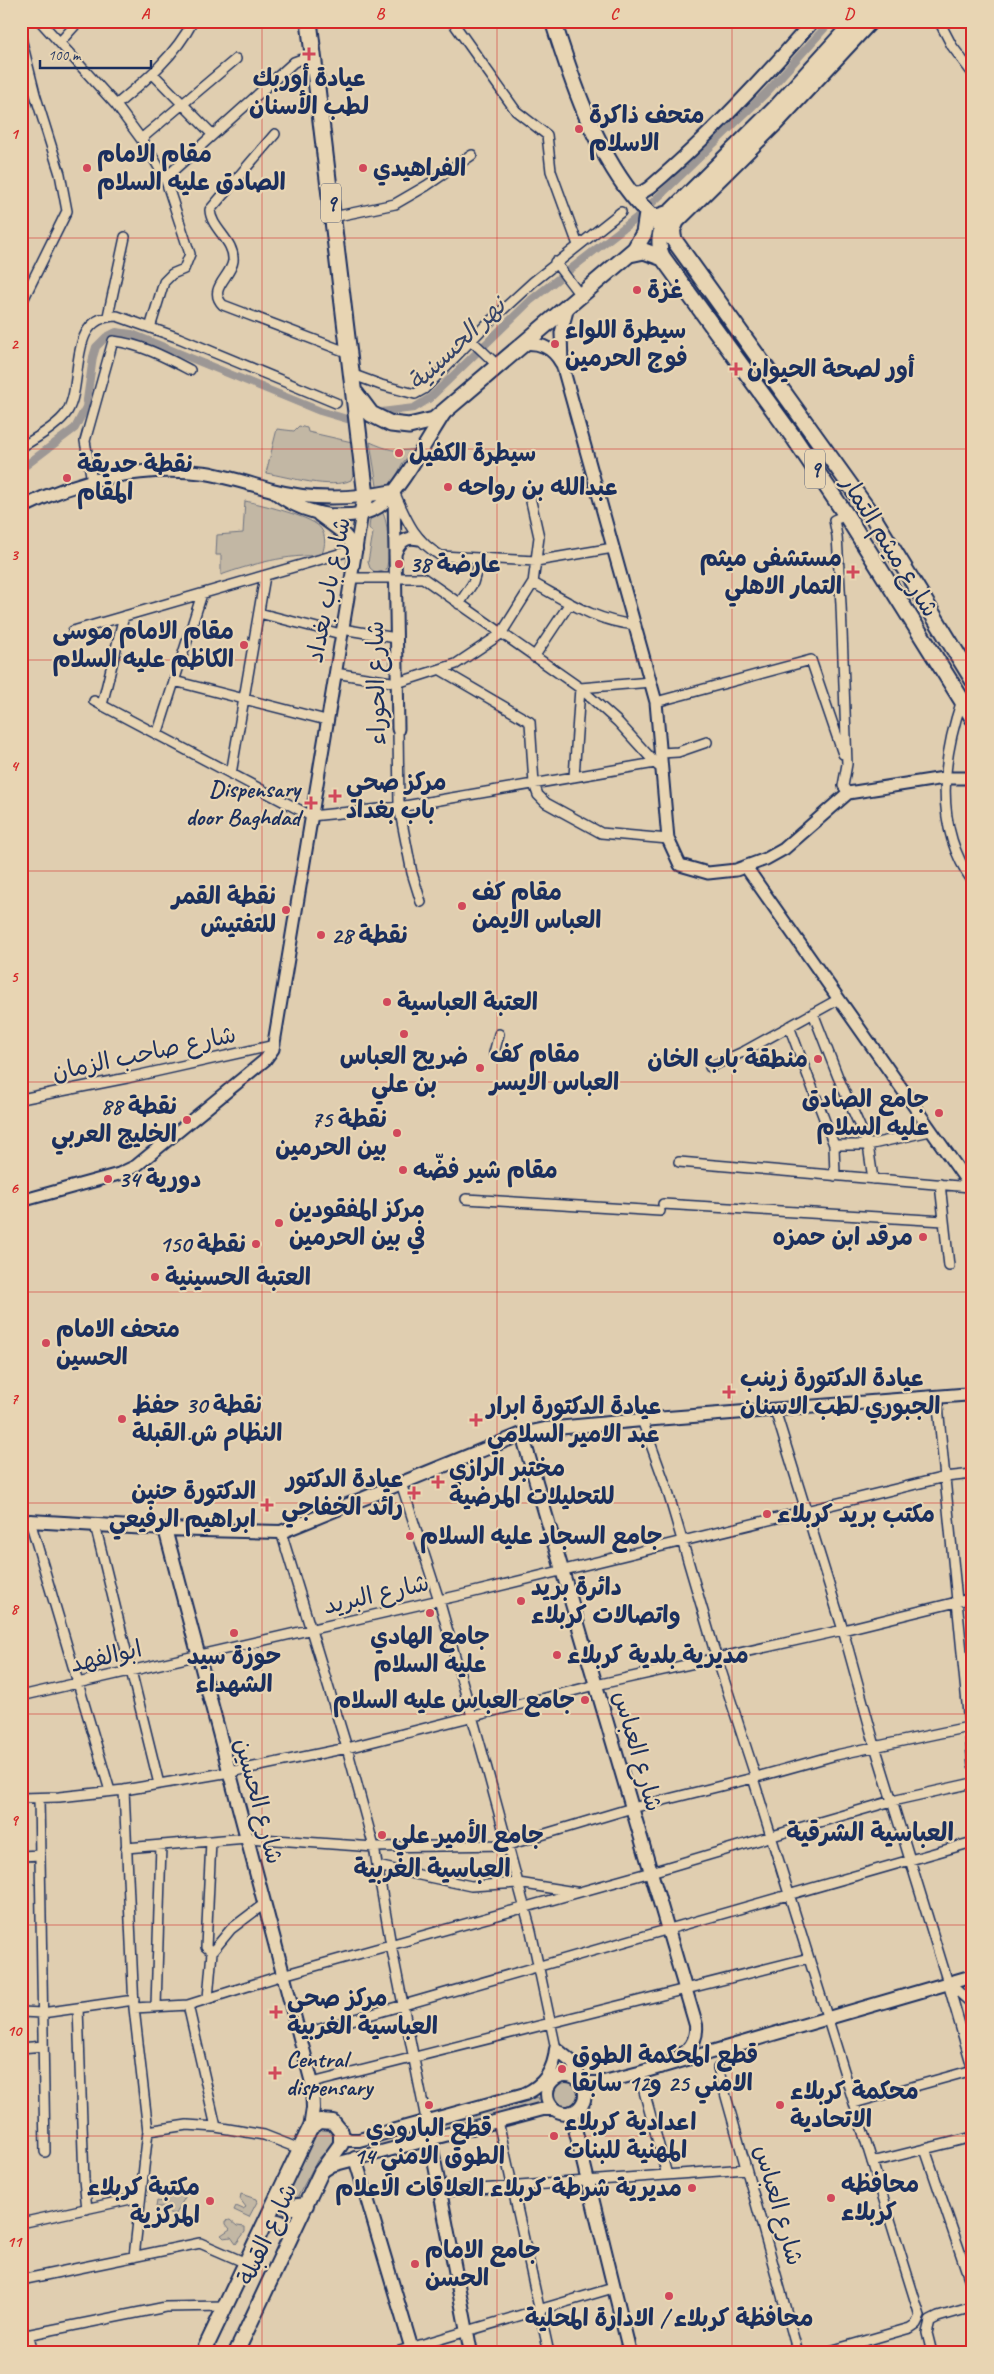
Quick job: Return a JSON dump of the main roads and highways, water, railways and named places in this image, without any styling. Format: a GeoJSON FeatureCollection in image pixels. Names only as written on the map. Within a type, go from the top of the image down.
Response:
{"type":"FeatureCollection","features":[{"type":"Feature","properties":{"kind":"highway","name":"9"},"geometry":{"type":"LineString","coordinates":[[309,21],[354,387]]}},
{"type":"Feature","properties":{"kind":"highway","name":"9"},"geometry":{"type":"LineString","coordinates":[[553,21],[572,78],[597,137],[631,194],[647,214]]}},
{"type":"Feature","properties":{"kind":"highway","name":"شارع ميثم التمار"},"geometry":{"type":"LineString","coordinates":[[647,214],[669,220],[674,240],[838,467],[888,540],[973,680]]}},
{"type":"Feature","properties":{"kind":"highway","name":"شارع باب بغداد"},"geometry":{"type":"LineString","coordinates":[[445,412],[493,361],[522,344],[574,294],[630,254],[642,239],[647,214]]}},
{"type":"Feature","properties":{"kind":"highway"},"geometry":{"type":"LineString","coordinates":[[630,254],[644,252],[663,258]]}},
{"type":"Feature","properties":{"kind":"highway","name":"شارع ميثم التمار"},"geometry":{"type":"LineString","coordinates":[[663,258],[788,430],[846,515],[973,718]]}},
{"type":"Feature","properties":{"kind":"highway"},"geometry":{"type":"LineString","coordinates":[[354,387],[366,409],[376,418],[391,424],[409,426],[428,422],[445,412]]}},
{"type":"Feature","properties":{"kind":"highway"},"geometry":{"type":"LineString","coordinates":[[354,387],[366,496],[362,513]]}},
{"type":"Feature","properties":{"kind":"highway"},"geometry":{"type":"LineString","coordinates":[[868,552],[875,555],[882,553],[887,547],[888,540]]}},
{"type":"Feature","properties":{"kind":"highway"},"geometry":{"type":"LineString","coordinates":[[888,583],[886,575],[890,567],[899,565],[906,570]]}},
{"type":"Feature","properties":{"kind":"main road"},"geometry":{"type":"LineString","coordinates":[[631,194],[641,193],[649,188],[678,162],[742,100],[813,21]]}},
{"type":"Feature","properties":{"kind":"main road"},"geometry":{"type":"LineString","coordinates":[[663,258],[660,247],[669,220],[854,21]]}},
{"type":"Feature","properties":{"kind":"main road"},"geometry":{"type":"LineString","coordinates":[[669,220],[764,135],[871,21]]}},
{"type":"Feature","properties":{"kind":"main road","name":"شارع باب بغداد"},"geometry":{"type":"LineString","coordinates":[[362,513],[380,506],[394,491],[445,412]]}},
{"type":"Feature","properties":{"kind":"main road"},"geometry":{"type":"LineString","coordinates":[[21,508],[55,492],[92,481],[137,472],[183,471],[228,477],[272,490],[314,497],[366,496],[394,491]]}},
{"type":"Feature","properties":{"kind":"main road"},"geometry":{"type":"LineString","coordinates":[[272,490],[288,501],[315,512],[342,532],[356,549]]}},
{"type":"Feature","properties":{"kind":"main road"},"geometry":{"type":"LineString","coordinates":[[315,512],[338,515],[362,513]]}},
{"type":"Feature","properties":{"kind":"main road"},"geometry":{"type":"LineString","coordinates":[[25,1522],[281,1532],[522,1434],[545,1429],[973,1394]]}},
{"type":"Feature","properties":{"kind":"main road","name":"شارع العباس"},"geometry":{"type":"LineString","coordinates":[[522,1434],[696,2025],[695,2040],[680,2056],[662,2067]]}},
{"type":"Feature","properties":{"kind":"main road","name":"شارع الحسين"},"geometry":{"type":"LineString","coordinates":[[166,1529],[312,2083],[313,2108],[310,2128]]}},
{"type":"Feature","properties":{"kind":"main road"},"geometry":{"type":"LineString","coordinates":[[554,2109],[546,2095],[552,2080],[568,2075],[582,2083],[600,2083],[662,2067],[973,1976]]}},
{"type":"Feature","properties":{"kind":"main road"},"geometry":{"type":"LineString","coordinates":[[203,2353],[310,2128],[316,2122],[329,2121],[336,2125],[342,2136],[349,2140],[359,2140],[534,2090],[548,2077],[556,2049],[573,2063],[585,2092],[584,2100],[578,2108],[571,2112],[565,2113],[554,2109],[543,2109],[355,2158],[329,2166],[321,2172]]}},
{"type":"Feature","properties":{"kind":"main road"},"geometry":{"type":"LineString","coordinates":[[571,2112],[630,2353]]}},
{"type":"Feature","properties":{"kind":"main road","name":"شارع القبلة"},"geometry":{"type":"LineString","coordinates":[[236,2353],[321,2172],[339,2147],[342,2136]]}},
{"type":"Feature","properties":{"kind":"main road"},"geometry":{"type":"LineString","coordinates":[[430,2139],[471,2353]]}},
{"type":"Feature","properties":{"kind":"main road"},"geometry":{"type":"LineString","coordinates":[[355,2158],[413,2350]]}},
{"type":"Feature","properties":{"kind":"main road"},"geometry":{"type":"LineString","coordinates":[[280,2192],[283,2202],[291,2208],[306,2205]]}},
{"type":"Feature","properties":{"kind":"main road"},"geometry":{"type":"LineString","coordinates":[[264,2225],[269,2222],[281,2222],[286,2226],[290,2236]]}},
{"type":"Feature","properties":{"kind":"waterway","name":"نهر الحسينية"},"geometry":{"type":"LineString","coordinates":[[650,205],[767,92],[831,21]]}},
{"type":"Feature","properties":{"kind":"waterway","name":"نهر الحسينية"},"geometry":{"type":"LineString","coordinates":[[373,413],[414,408],[430,398],[531,300],[640,215]]}},
{"type":"Feature","properties":{"kind":"waterway","name":"نهر الحسينية"},"geometry":{"type":"LineString","coordinates":[[21,469],[75,428],[86,407],[96,347],[106,337],[116,332],[132,334],[320,411],[347,419],[357,417]]}},
{"type":"Feature","properties":{"kind":"place","name":"عيادة أوربك لطب الأسنان"},"geometry":{"type":"Point","coordinates":[309,54]}},
{"type":"Feature","properties":{"kind":"place","name":"متحف ذاكرة الاسلام"},"geometry":{"type":"Point","coordinates":[579,129]}},
{"type":"Feature","properties":{"kind":"place","name":"مقام الامام الصادق عليه السلام"},"geometry":{"type":"Point","coordinates":[87,168]}},
{"type":"Feature","properties":{"kind":"place","name":"الفراهيدي"},"geometry":{"type":"Point","coordinates":[363,168]}},
{"type":"Feature","properties":{"kind":"place","name":"غزة"},"geometry":{"type":"Point","coordinates":[637,290]}},
{"type":"Feature","properties":{"kind":"place","name":"سيطرة اللواء فوج الحرمين"},"geometry":{"type":"Point","coordinates":[555,344]}},
{"type":"Feature","properties":{"kind":"place","name":"أور لصحة الحيوان"},"geometry":{"type":"Point","coordinates":[736,369]}},
{"type":"Feature","properties":{"kind":"place","name":"سيطرة الكفيل"},"geometry":{"type":"Point","coordinates":[399,453]}},
{"type":"Feature","properties":{"kind":"place","name":"نقطة حديقة المقام"},"geometry":{"type":"Point","coordinates":[67,478]}},
{"type":"Feature","properties":{"kind":"place","name":"عبدالله بن رواحه"},"geometry":{"type":"Point","coordinates":[448,487]}},
{"type":"Feature","properties":{"kind":"place","name":"عارضة 38"},"geometry":{"type":"Point","coordinates":[399,564]}},
{"type":"Feature","properties":{"kind":"place","name":"مستشفى ميثم التمار الاهلي"},"geometry":{"type":"Point","coordinates":[853,572]}},
{"type":"Feature","properties":{"kind":"place","name":"مقام الامام موسى الكاظم عليه السلام"},"geometry":{"type":"Point","coordinates":[244,645]}},
{"type":"Feature","properties":{"kind":"place","name":"مركز صحي باب بغداد"},"geometry":{"type":"Point","coordinates":[335,796]}},
{"type":"Feature","properties":{"kind":"place","name":"Dispensary door Baghdad"},"geometry":{"type":"Point","coordinates":[311,803]}},
{"type":"Feature","properties":{"kind":"place","name":"مقام كف العباس الايمن"},"geometry":{"type":"Point","coordinates":[462,906]}},
{"type":"Feature","properties":{"kind":"place","name":"نقطة القمر للتفتيش"},"geometry":{"type":"Point","coordinates":[286,910]}},
{"type":"Feature","properties":{"kind":"place","name":"نقطة 28"},"geometry":{"type":"Point","coordinates":[321,935]}},
{"type":"Feature","properties":{"kind":"place","name":"العتبة العباسية"},"geometry":{"type":"Point","coordinates":[387,1002]}},
{"type":"Feature","properties":{"kind":"place","name":"ضريح العباس بن علي"},"geometry":{"type":"Point","coordinates":[404,1034]}},
{"type":"Feature","properties":{"kind":"place","name":"منطقة باب الخان"},"geometry":{"type":"Point","coordinates":[818,1059]}},
{"type":"Feature","properties":{"kind":"place","name":"مقام كف العباس الايسر"},"geometry":{"type":"Point","coordinates":[480,1068]}},
{"type":"Feature","properties":{"kind":"place","name":"جامع الصادق عليه السلام"},"geometry":{"type":"Point","coordinates":[939,1113]}},
{"type":"Feature","properties":{"kind":"place","name":"نقطة 88 الخليج العربي"},"geometry":{"type":"Point","coordinates":[187,1120]}},
{"type":"Feature","properties":{"kind":"place","name":"نقطة 75 بين الحرمين"},"geometry":{"type":"Point","coordinates":[397,1133]}},
{"type":"Feature","properties":{"kind":"place","name":"مقام شير فضّه"},"geometry":{"type":"Point","coordinates":[403,1170]}},
{"type":"Feature","properties":{"kind":"place","name":"دورية 34"},"geometry":{"type":"Point","coordinates":[108,1179]}},
{"type":"Feature","properties":{"kind":"place","name":"مركز المفقودين في بين الحرمين"},"geometry":{"type":"Point","coordinates":[279,1223]}},
{"type":"Feature","properties":{"kind":"place","name":"مرقد ابن حمزه"},"geometry":{"type":"Point","coordinates":[923,1237]}},
{"type":"Feature","properties":{"kind":"place","name":"نقطة 150"},"geometry":{"type":"Point","coordinates":[256,1244]}},
{"type":"Feature","properties":{"kind":"place","name":"العتبة الحسينية"},"geometry":{"type":"Point","coordinates":[155,1277]}},
{"type":"Feature","properties":{"kind":"place","name":"متحف الامام الحسين"},"geometry":{"type":"Point","coordinates":[46,1343]}},
{"type":"Feature","properties":{"kind":"place","name":"عيادة الدكتورة زينب الجبوري لطب الاسنان"},"geometry":{"type":"Point","coordinates":[729,1392]}},
{"type":"Feature","properties":{"kind":"place","name":"نقطة 30 حفظ النظام ش.القبلة"},"geometry":{"type":"Point","coordinates":[122,1419]}},
{"type":"Feature","properties":{"kind":"place","name":"عيادة الدكتورة ابرار عبد الامير السلامي"},"geometry":{"type":"Point","coordinates":[476,1420]}},
{"type":"Feature","properties":{"kind":"place","name":"مختبر الرازي للتحليلات المرضية"},"geometry":{"type":"Point","coordinates":[438,1482]}},
{"type":"Feature","properties":{"kind":"place","name":"عيادة الدكتور رائد الخفاجي"},"geometry":{"type":"Point","coordinates":[414,1493]}},
{"type":"Feature","properties":{"kind":"place","name":"الدكتورة حنين ابراهيم الرفيعي"},"geometry":{"type":"Point","coordinates":[267,1505]}},
{"type":"Feature","properties":{"kind":"place","name":"مكتب بريد كربلاء"},"geometry":{"type":"Point","coordinates":[767,1514]}},
{"type":"Feature","properties":{"kind":"place","name":"جامع السجاد عليه السلام"},"geometry":{"type":"Point","coordinates":[410,1536]}},
{"type":"Feature","properties":{"kind":"place","name":"دائرة بريد واتصالات كربلاء"},"geometry":{"type":"Point","coordinates":[521,1601]}},
{"type":"Feature","properties":{"kind":"place","name":"جامع الهادي عليه السلام"},"geometry":{"type":"Point","coordinates":[430,1613]}},
{"type":"Feature","properties":{"kind":"place","name":"حوزة سيد الشهداء"},"geometry":{"type":"Point","coordinates":[234,1633]}},
{"type":"Feature","properties":{"kind":"place","name":"مديرية بلدية كربلاء"},"geometry":{"type":"Point","coordinates":[557,1655]}},
{"type":"Feature","properties":{"kind":"place","name":"جامع العباس عليه السلام"},"geometry":{"type":"Point","coordinates":[585,1700]}},
{"type":"Feature","properties":{"kind":"place","name":"جامع الأمير علي"},"geometry":{"type":"Point","coordinates":[382,1835]}},
{"type":"Feature","properties":{"kind":"place","name":"مركز صحي العباسية الغربية"},"geometry":{"type":"Point","coordinates":[276,2012]}},
{"type":"Feature","properties":{"kind":"place","name":"قطع المحكمة الطوق الامني 25 و12 سابقا"},"geometry":{"type":"Point","coordinates":[562,2069]}},
{"type":"Feature","properties":{"kind":"place","name":"Central dispensary"},"geometry":{"type":"Point","coordinates":[275,2073]}},
{"type":"Feature","properties":{"kind":"place","name":"قطع البارودي الطوق الامني 14"},"geometry":{"type":"Point","coordinates":[429,2105]}},
{"type":"Feature","properties":{"kind":"place","name":"محكمة كربلاء الاتحادية"},"geometry":{"type":"Point","coordinates":[780,2105]}},
{"type":"Feature","properties":{"kind":"place","name":"اعدادية كربلاء المهنية للبنات"},"geometry":{"type":"Point","coordinates":[554,2136]}},
{"type":"Feature","properties":{"kind":"place","name":"مديرية شرطة كربلاء العلاقات الاعلام"},"geometry":{"type":"Point","coordinates":[692,2188]}},
{"type":"Feature","properties":{"kind":"place","name":"محافظه كربلاء"},"geometry":{"type":"Point","coordinates":[831,2198]}},
{"type":"Feature","properties":{"kind":"place","name":"مكتبة كربلاء المركزية"},"geometry":{"type":"Point","coordinates":[210,2201]}},
{"type":"Feature","properties":{"kind":"place","name":"جامع الامام الحسن"},"geometry":{"type":"Point","coordinates":[415,2264]}},
{"type":"Feature","properties":{"kind":"place","name":"محافظة كربلاء / الادارة المحلية"},"geometry":{"type":"Point","coordinates":[669,2296]}},
{"type":"Feature","properties":{"kind":"district","name":"العباسية الشرقية"},"geometry":{"type":"Point","coordinates":[870,1832]}},
{"type":"Feature","properties":{"kind":"district","name":"العباسية الغربية"},"geometry":{"type":"Point","coordinates":[432,1868]}}]}
